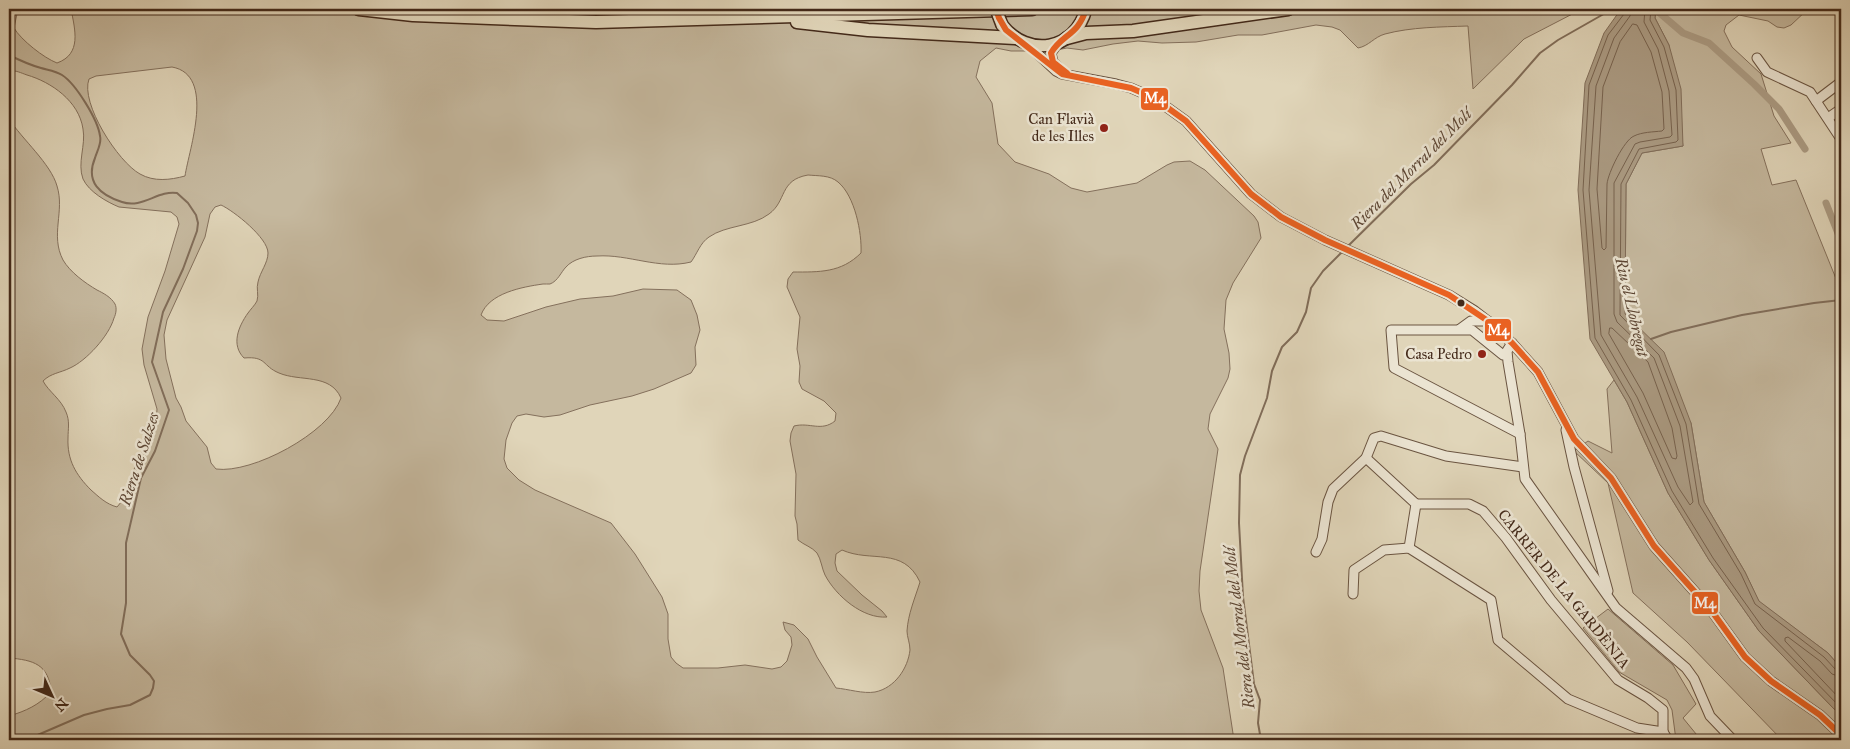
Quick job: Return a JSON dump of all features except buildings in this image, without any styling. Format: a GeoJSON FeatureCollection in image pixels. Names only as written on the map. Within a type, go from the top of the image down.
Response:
{"type":"FeatureCollection","features":[{"type":"Feature","properties":{"kind":"highway"},"geometry":{"type":"LineString","coordinates":[[360,9],[413,15],[596,22],[1032,9]]}},
{"type":"Feature","properties":{"kind":"highway"},"geometry":{"type":"LineString","coordinates":[[1062,40],[1086,34],[1133,31],[1288,9]]}},
{"type":"Feature","properties":{"kind":"highway"},"geometry":{"type":"LineString","coordinates":[[770,17],[818,25],[868,30],[1015,38]]}},
{"type":"Feature","properties":{"kind":"main road"},"geometry":{"type":"LineString","coordinates":[[996,9],[1002,25],[1015,38],[1028,44],[1039,46],[1062,40],[1080,24],[1086,9]]}},
{"type":"Feature","properties":{"kind":"street"},"geometry":{"type":"LineString","coordinates":[[1062,40],[1051,53],[1053,62],[1070,76]]}},
{"type":"Feature","properties":{"kind":"street"},"geometry":{"type":"LineString","coordinates":[[1028,44],[1056,71],[1062,74],[1131,88],[1166,105],[1196,132],[1238,181],[1264,206],[1326,240],[1463,303],[1488,321],[1512,343],[1538,372],[1566,427],[1583,450],[1612,478],[1654,546],[1711,610],[1745,658],[1771,681],[1820,714],[1841,736]]}},
{"type":"Feature","properties":{"kind":"street"},"geometry":{"type":"LineString","coordinates":[[1757,58],[1767,72],[1810,92],[1841,139]]}},
{"type":"Feature","properties":{"kind":"street"},"geometry":{"type":"LineString","coordinates":[[1816,101],[1841,82]]}},
{"type":"Feature","properties":{"kind":"street"},"geometry":{"type":"LineString","coordinates":[[1828,118],[1841,109]]}},
{"type":"Feature","properties":{"kind":"street"},"geometry":{"type":"LineString","coordinates":[[1460,329],[1467,316],[1463,303]]}},
{"type":"Feature","properties":{"kind":"street"},"geometry":{"type":"LineString","coordinates":[[1460,329],[1470,322],[1488,321]]}},
{"type":"Feature","properties":{"kind":"street"},"geometry":{"type":"LineString","coordinates":[[1506,358],[1472,330],[1391,330],[1394,368],[1520,434]]}},
{"type":"Feature","properties":{"kind":"street"},"geometry":{"type":"LineString","coordinates":[[1497,330],[1506,358],[1520,434],[1525,479],[1616,608],[1686,668],[1694,679],[1710,716],[1733,740]]}},
{"type":"Feature","properties":{"kind":"street"},"geometry":{"type":"LineString","coordinates":[[1506,358],[1507,351],[1512,343]]}},
{"type":"Feature","properties":{"kind":"street"},"geometry":{"type":"LineString","coordinates":[[1566,427],[1574,467],[1610,599]]}},
{"type":"Feature","properties":{"kind":"street"},"geometry":{"type":"LineString","coordinates":[[1316,552],[1322,539],[1328,502],[1333,489],[1366,458],[1374,438],[1381,436],[1446,456],[1523,467]]}},
{"type":"Feature","properties":{"kind":"street"},"geometry":{"type":"LineString","coordinates":[[1366,458],[1416,504],[1408,548]]}},
{"type":"Feature","properties":{"kind":"street","name":"CARRER DE LA GARDÈNIA"},"geometry":{"type":"LineString","coordinates":[[1416,504],[1469,504],[1483,511],[1506,538],[1551,600],[1618,680],[1648,698],[1663,710],[1665,736]]}},
{"type":"Feature","properties":{"kind":"street"},"geometry":{"type":"LineString","coordinates":[[1353,594],[1354,570],[1384,550],[1408,548],[1491,600],[1498,640],[1568,699],[1637,728],[1665,736]]}},
{"type":"Feature","properties":{"kind":"shaded area"},"geometry":{"type":"Polygon","coordinates":[[[9,9],[18,9],[14,28],[17,33],[33,48],[57,63],[70,54],[75,41],[71,9],[1582,9],[1524,39],[1473,89],[1468,26],[1395,32],[1381,35],[1358,48],[1340,30],[1316,25],[1262,35],[1238,35],[1196,42],[1162,43],[1138,41],[1083,50],[1067,48],[1051,51],[1011,51],[996,48],[980,61],[976,77],[992,103],[998,144],[1015,162],[1049,174],[1071,188],[1087,192],[1137,183],[1174,162],[1190,161],[1205,170],[1258,222],[1261,238],[1233,283],[1226,300],[1224,329],[1230,369],[1228,378],[1210,414],[1208,429],[1218,449],[1200,571],[1199,591],[1201,610],[1223,668],[1234,740],[9,740],[9,716],[32,707],[51,692],[50,683],[43,669],[32,662],[9,658],[9,119],[43,160],[54,178],[59,195],[57,232],[59,251],[63,260],[78,277],[109,297],[116,306],[116,313],[111,325],[96,347],[76,365],[43,381],[64,407],[67,415],[69,453],[77,473],[97,495],[117,507],[122,501],[138,459],[156,425],[157,409],[144,365],[142,349],[148,317],[165,271],[179,224],[177,217],[171,212],[119,207],[94,192],[86,184],[81,173],[84,135],[80,119],[70,101],[45,82],[18,72],[9,71],[9,9]],[[172,67],[96,76],[89,79],[90,102],[103,131],[121,157],[145,177],[168,179],[185,176],[197,114],[197,98],[193,84],[185,73],[172,67]],[[808,175],[792,181],[775,209],[769,214],[755,221],[723,230],[709,237],[701,245],[691,262],[667,264],[621,257],[584,257],[569,264],[553,283],[516,289],[499,296],[485,307],[481,315],[487,320],[504,321],[546,307],[580,299],[613,296],[643,289],[677,290],[691,300],[700,330],[695,347],[696,365],[691,373],[654,389],[590,405],[560,415],[544,417],[526,414],[517,416],[512,423],[506,440],[504,459],[507,468],[519,480],[535,490],[611,523],[635,554],[662,597],[668,614],[668,639],[671,657],[683,668],[718,668],[745,665],[772,669],[781,667],[787,661],[792,645],[791,637],[785,630],[783,622],[794,625],[808,639],[836,688],[875,692],[894,682],[903,670],[909,657],[908,625],[920,582],[913,571],[895,559],[853,554],[842,550],[836,554],[835,563],[837,571],[887,617],[869,614],[851,605],[836,591],[825,575],[817,553],[798,540],[795,516],[796,474],[790,441],[791,433],[794,426],[825,426],[830,424],[835,421],[836,413],[824,401],[802,389],[799,382],[800,366],[797,349],[800,317],[787,287],[788,279],[793,272],[838,268],[861,253],[859,225],[853,205],[844,188],[838,182],[828,177],[808,175]],[[221,205],[215,207],[210,214],[205,237],[167,320],[164,335],[166,359],[176,398],[186,421],[207,447],[211,463],[216,469],[231,469],[268,458],[306,437],[334,411],[341,398],[336,390],[322,381],[287,376],[274,370],[261,360],[244,358],[240,353],[237,336],[244,318],[257,301],[257,284],[267,260],[267,247],[257,233],[234,213],[221,205]]]}},
{"type":"Feature","properties":{"kind":"shaded area"},"geometry":{"type":"Polygon","coordinates":[[[1656,9],[1812,9],[1807,10],[1791,25],[1784,28],[1777,27],[1768,21],[1739,15],[1726,25],[1724,31],[1732,47],[1761,74],[1774,116],[1791,143],[1761,149],[1772,185],[1796,180],[1841,291],[1841,668],[1828,653],[1759,602],[1745,572],[1704,502],[1691,423],[1625,314],[1626,184],[1642,153],[1683,146],[1669,45],[1655,18],[1656,9]]]}},
{"type":"Feature","properties":{"kind":"shaded area"},"geometry":{"type":"Polygon","coordinates":[[[1614,380],[1627,402],[1668,493],[1709,560],[1759,631],[1841,714],[1841,740],[1782,740],[1687,642],[1633,593],[1608,483],[1574,451],[1588,441],[1612,453],[1607,389],[1614,380]]]}},
{"type":"Feature","properties":{"kind":"shaded area"},"geometry":{"type":"Polygon","coordinates":[[[1608,609],[1673,665],[1696,704],[1683,718],[1701,740],[1676,740],[1672,710],[1667,700],[1619,672],[1583,628],[1608,609]]]}},
{"type":"Feature","properties":{"kind":"water"},"geometry":{"type":"Polygon","coordinates":[[[1621,9],[1656,9],[1655,18],[1669,45],[1681,89],[1683,146],[1642,153],[1626,184],[1625,314],[1664,352],[1691,423],[1704,502],[1745,572],[1759,601],[1828,653],[1841,668],[1841,714],[1759,631],[1709,560],[1668,493],[1627,402],[1590,339],[1578,190],[1585,83],[1604,33],[1621,9]]]}},
{"type":"Feature","properties":{"kind":"waterway","name":"Riera del Morral del Molí"},"geometry":{"type":"LineString","coordinates":[[1347,247],[1411,184],[1434,165],[1512,85],[1540,53],[1558,40],[1609,11],[1619,9]]}},
{"type":"Feature","properties":{"kind":"waterway"},"geometry":{"type":"LineString","coordinates":[[1655,9],[1683,33],[1709,43],[1754,84],[1779,109],[1805,149]]}},
{"type":"Feature","properties":{"kind":"waterway","name":"Riera de Salzes"},"geometry":{"type":"LineString","coordinates":[[9,55],[60,74],[80,94],[91,112],[100,136],[100,144],[92,166],[92,174],[93,181],[101,191],[107,196],[129,203],[136,203],[163,194],[177,193],[188,203],[196,215],[198,223],[197,231],[183,269],[163,312],[152,362],[169,410],[155,451],[141,478],[126,543],[126,603],[121,634],[130,655],[154,681],[153,688],[150,695],[130,705],[84,715],[26,740]]}},
{"type":"Feature","properties":{"kind":"waterway"},"geometry":{"type":"LineString","coordinates":[[1826,203],[1841,241]]}},
{"type":"Feature","properties":{"kind":"waterway","name":"Riera del Morral del Molí"},"geometry":{"type":"LineString","coordinates":[[1261,740],[1258,723],[1260,700],[1254,684],[1243,597],[1239,523],[1240,475],[1245,456],[1267,398],[1272,371],[1282,347],[1297,332],[1306,312],[1311,288],[1323,271],[1342,252]]}},
{"type":"Feature","properties":{"kind":"waterway","name":"Riu el Llobregat"},"geometry":{"type":"LineString","coordinates":[[1651,339],[1671,332],[1742,315],[1841,300]]}},
{"type":"Feature","properties":{"kind":"transit line","name":"M4"},"geometry":{"type":"LineString","coordinates":[[996,9],[1006,30],[1062,74],[1131,88],[1154,98],[1186,121],[1251,194],[1281,217],[1325,240],[1449,295],[1488,321],[1512,343],[1538,372],[1574,439],[1611,478],[1654,546],[1711,610],[1745,657],[1771,681],[1820,715],[1841,735]]}},
{"type":"Feature","properties":{"kind":"transit line","name":"M4"},"geometry":{"type":"LineString","coordinates":[[1067,73],[1053,62],[1051,53],[1079,25],[1086,9]]}},
{"type":"Feature","properties":{"kind":"place","name":"Can Flavià de les Illes"},"geometry":{"type":"Point","coordinates":[1104,128]}},
{"type":"Feature","properties":{"kind":"place","name":"Casa Pedro"},"geometry":{"type":"Point","coordinates":[1482,354]}}]}
